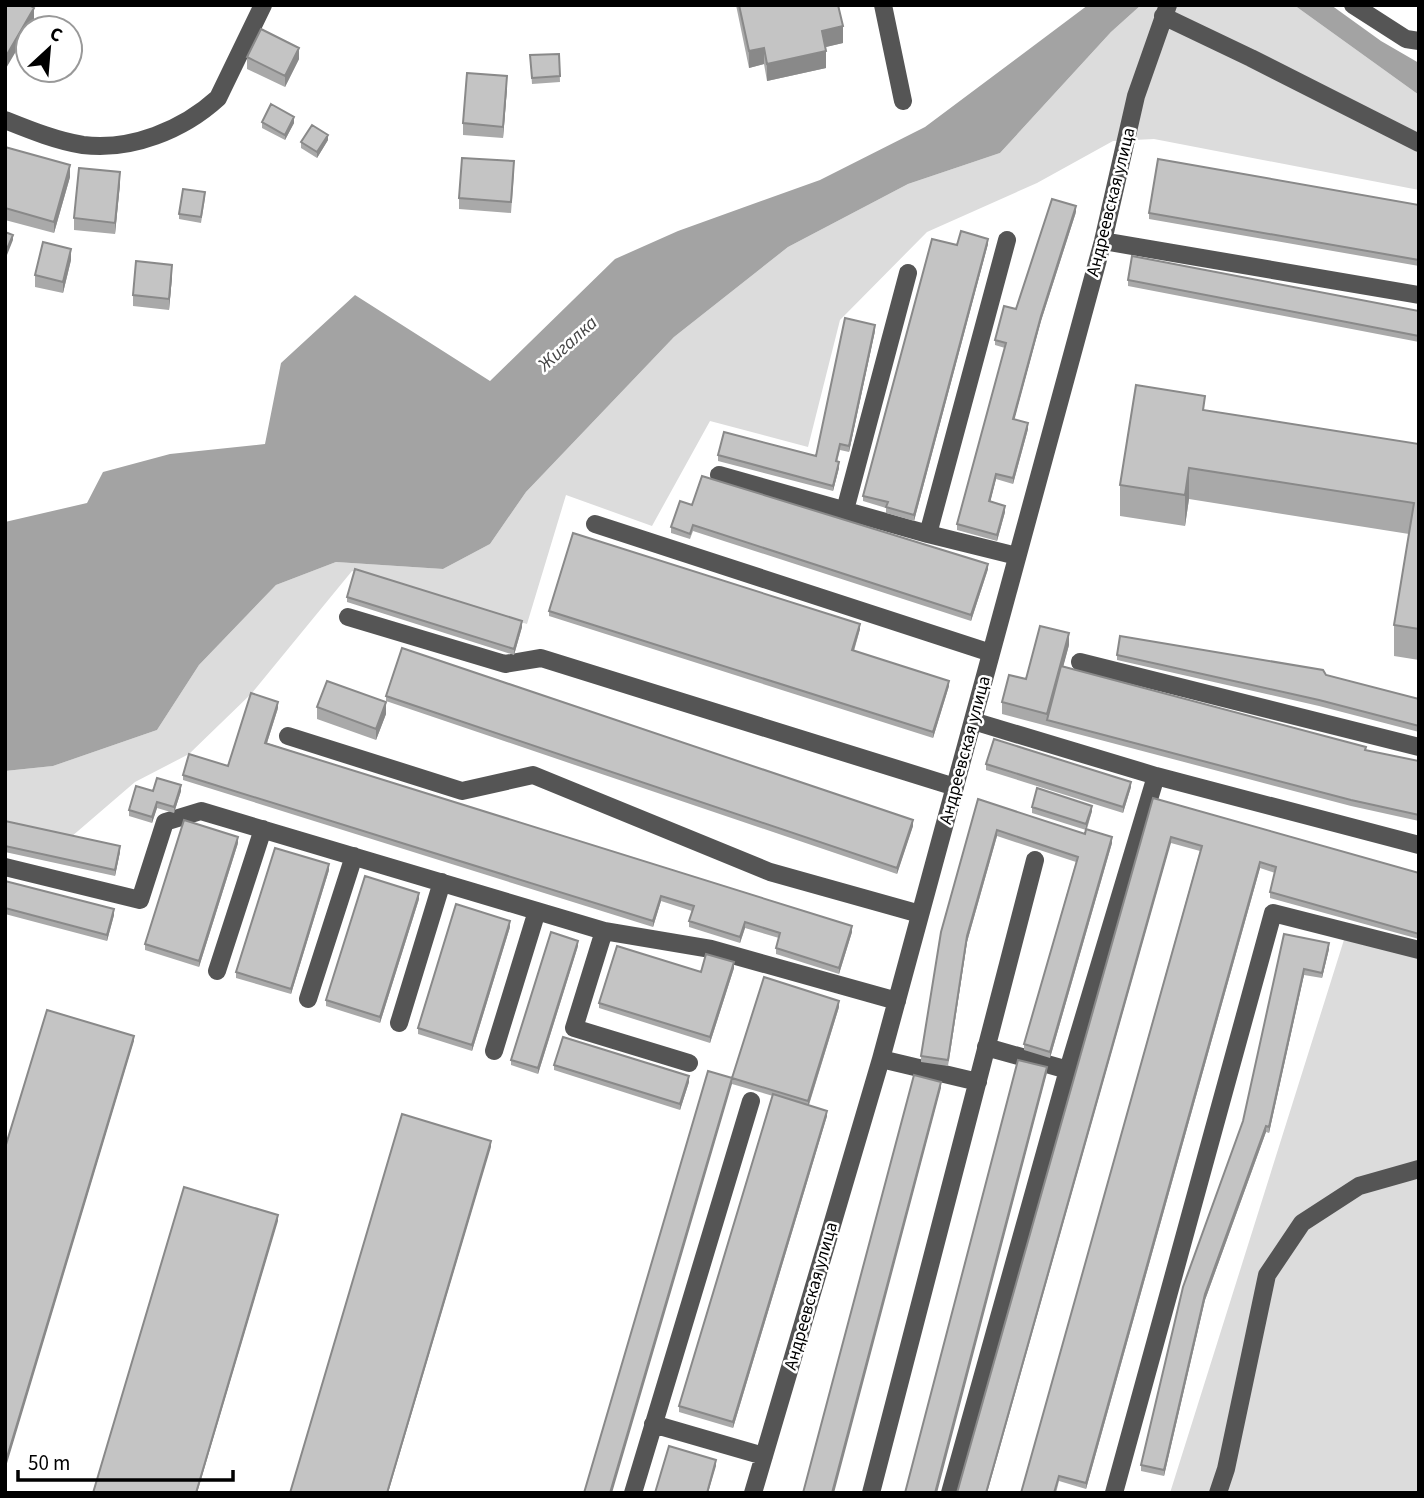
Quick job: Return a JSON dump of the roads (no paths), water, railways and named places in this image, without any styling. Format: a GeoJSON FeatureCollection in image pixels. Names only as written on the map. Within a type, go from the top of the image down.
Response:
{"type":"FeatureCollection","features":[{"type":"Feature","properties":{"kind":"street"},"geometry":{"type":"LineString","coordinates":[[5,120],[62,140],[95,146],[125,144],[163,133],[198,114],[218,97],[262,5]]}},
{"type":"Feature","properties":{"kind":"street"},"geometry":{"type":"LineString","coordinates":[[883,5],[903,101]]}},
{"type":"Feature","properties":{"kind":"street"},"geometry":{"type":"LineString","coordinates":[[1353,5],[1406,39],[1419,41]]}},
{"type":"Feature","properties":{"kind":"street"},"geometry":{"type":"LineString","coordinates":[[1166,11],[1251,58],[1419,143]]}},
{"type":"Feature","properties":{"kind":"street","name":"Андреевская улица"},"geometry":{"type":"LineString","coordinates":[[753,1493],[881,1059],[1102,242],[1136,96],[1166,11]]}},
{"type":"Feature","properties":{"kind":"street"},"geometry":{"type":"LineString","coordinates":[[928,534],[1007,240]]}},
{"type":"Feature","properties":{"kind":"street"},"geometry":{"type":"LineString","coordinates":[[1102,242],[1419,295]]}},
{"type":"Feature","properties":{"kind":"street"},"geometry":{"type":"LineString","coordinates":[[845,510],[908,273]]}},
{"type":"Feature","properties":{"kind":"street"},"geometry":{"type":"LineString","coordinates":[[719,475],[928,534],[1017,556]]}},
{"type":"Feature","properties":{"kind":"street"},"geometry":{"type":"LineString","coordinates":[[595,524],[991,653]]}},
{"type":"Feature","properties":{"kind":"street"},"geometry":{"type":"LineString","coordinates":[[348,617],[505,664],[541,659],[955,788]]}},
{"type":"Feature","properties":{"kind":"street"},"geometry":{"type":"LineString","coordinates":[[1080,662],[1419,747]]}},
{"type":"Feature","properties":{"kind":"street"},"geometry":{"type":"LineString","coordinates":[[972,721],[1156,776],[1419,845]]}},
{"type":"Feature","properties":{"kind":"street"},"geometry":{"type":"LineString","coordinates":[[288,736],[462,791],[533,775],[770,872],[920,914]]}},
{"type":"Feature","properties":{"kind":"street"},"geometry":{"type":"LineString","coordinates":[[950,1493],[1068,1070],[1156,776]]}},
{"type":"Feature","properties":{"kind":"street"},"geometry":{"type":"LineString","coordinates":[[5,867],[141,901],[165,822],[201,811],[604,931],[711,949],[897,1001]]}},
{"type":"Feature","properties":{"kind":"street"},"geometry":{"type":"LineString","coordinates":[[217,971],[263,829]]}},
{"type":"Feature","properties":{"kind":"street"},"geometry":{"type":"LineString","coordinates":[[308,999],[354,856]]}},
{"type":"Feature","properties":{"kind":"street"},"geometry":{"type":"LineString","coordinates":[[871,1493],[1035,860]]}},
{"type":"Feature","properties":{"kind":"street"},"geometry":{"type":"LineString","coordinates":[[399,1023],[442,882]]}},
{"type":"Feature","properties":{"kind":"street"},"geometry":{"type":"LineString","coordinates":[[494,1051],[537,911]]}},
{"type":"Feature","properties":{"kind":"street"},"geometry":{"type":"LineString","coordinates":[[1114,1493],[1273,914],[1419,950]]}},
{"type":"Feature","properties":{"kind":"street"},"geometry":{"type":"LineString","coordinates":[[604,931],[574,1028],[689,1063]]}},
{"type":"Feature","properties":{"kind":"street"},"geometry":{"type":"LineString","coordinates":[[986,1047],[1068,1070]]}},
{"type":"Feature","properties":{"kind":"street"},"geometry":{"type":"LineString","coordinates":[[881,1059],[978,1082]]}},
{"type":"Feature","properties":{"kind":"street"},"geometry":{"type":"LineString","coordinates":[[633,1493],[751,1101]]}},
{"type":"Feature","properties":{"kind":"street"},"geometry":{"type":"LineString","coordinates":[[1218,1493],[1226,1469],[1266,1275],[1302,1223],[1359,1186],[1419,1169]]}},
{"type":"Feature","properties":{"kind":"street"},"geometry":{"type":"LineString","coordinates":[[653,1424],[764,1456]]}},
{"type":"Feature","properties":{"kind":"water","name":"Жигалка"},"geometry":{"type":"Polygon","coordinates":[[[1088,5],[1141,5],[1111,32],[1000,153],[908,184],[788,247],[674,337],[526,492],[490,544],[443,569],[336,562],[276,585],[199,665],[157,730],[53,766],[5,771],[5,522],[87,503],[103,472],[170,454],[265,444],[281,363],[355,295],[490,381],[615,259],[678,231],[820,180],[925,127],[1088,5]]]}},
{"type":"Feature","properties":{"kind":"water"},"geometry":{"type":"Polygon","coordinates":[[[1294,5],[1331,5],[1381,41],[1419,63],[1419,95],[1294,5]]]}}]}
